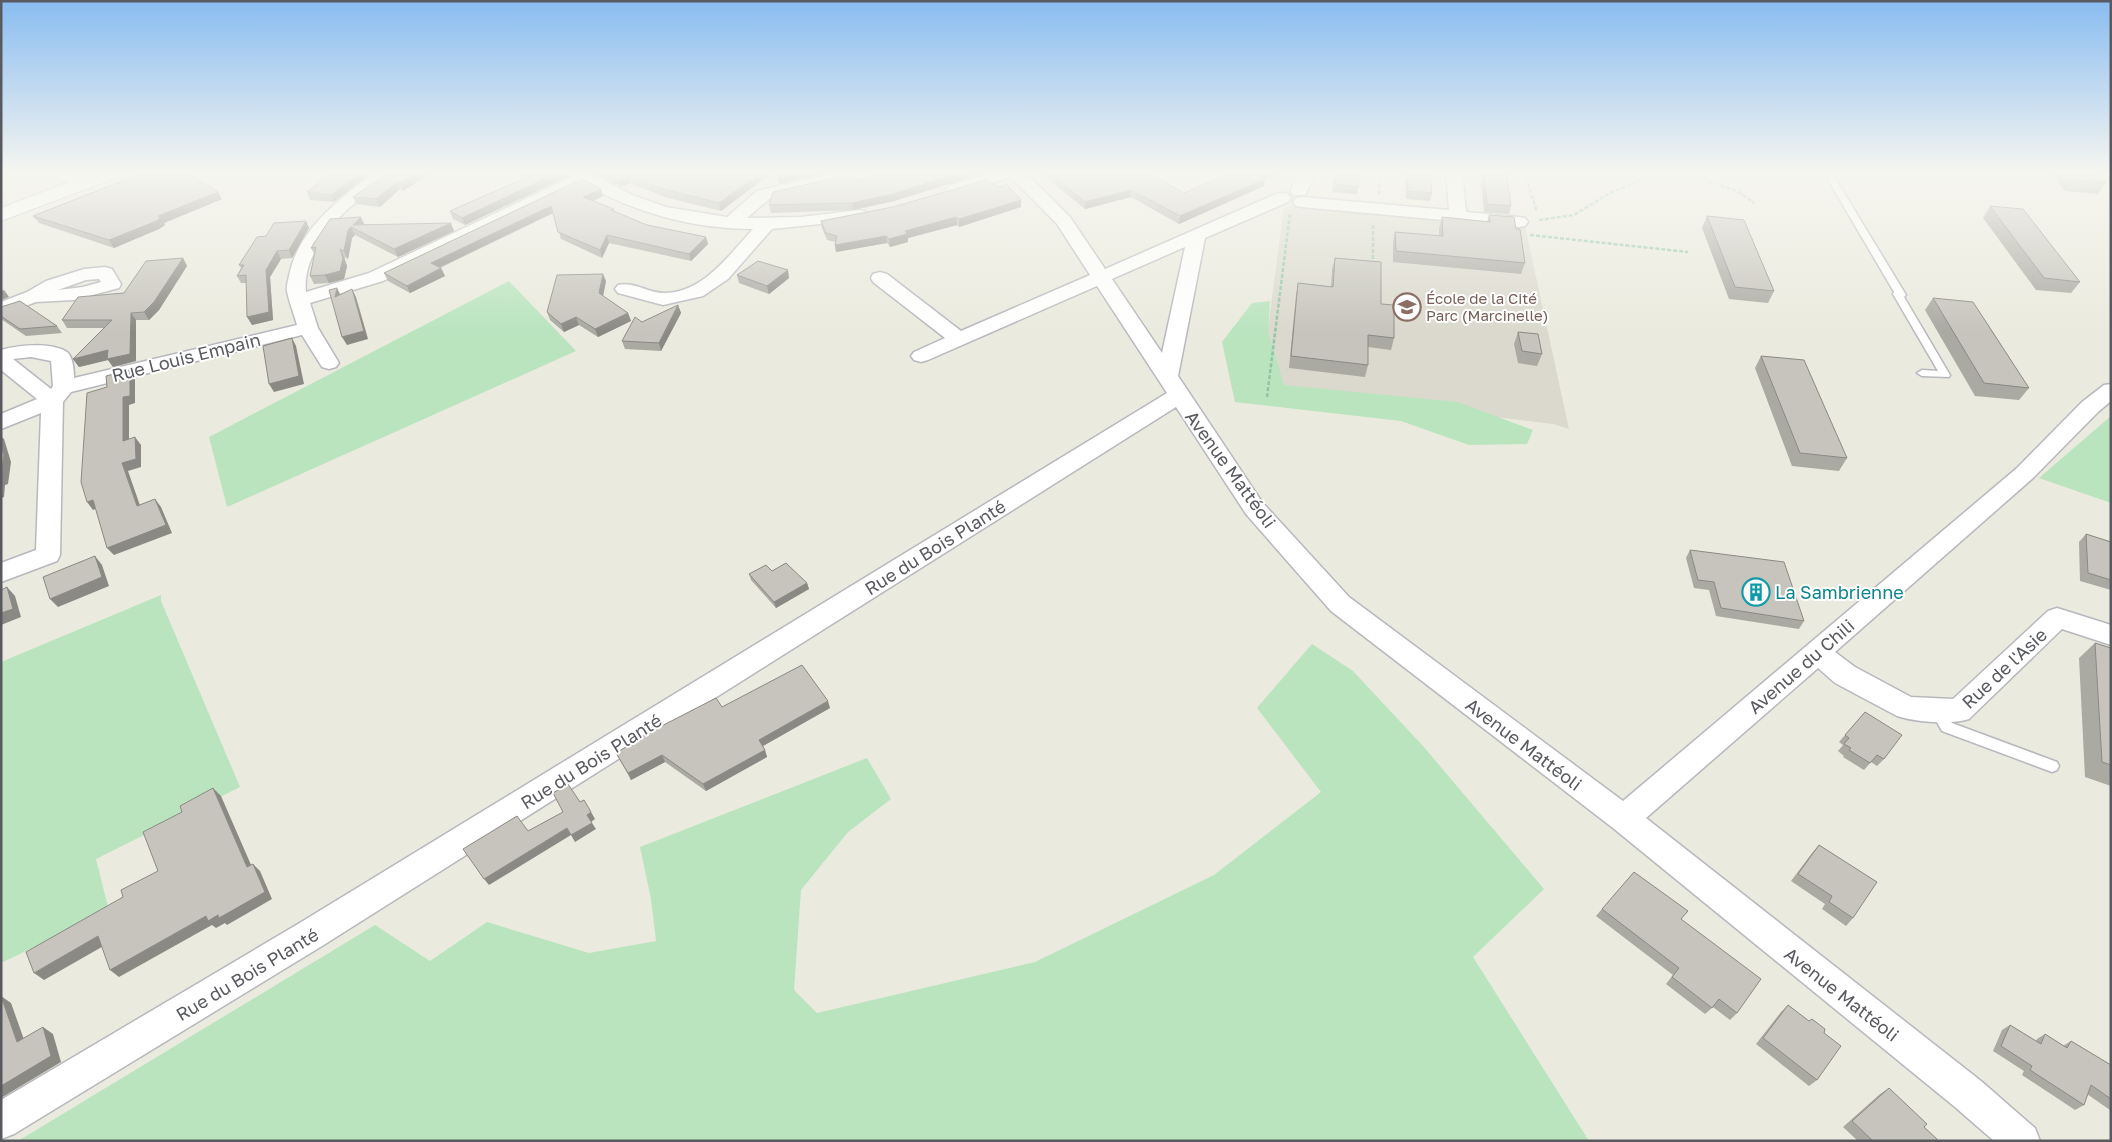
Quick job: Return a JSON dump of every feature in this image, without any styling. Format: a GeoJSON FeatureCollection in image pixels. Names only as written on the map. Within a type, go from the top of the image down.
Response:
{"type":"FeatureCollection","features":[{"type":"Feature","properties":{"kind":"street"},"geometry":{"type":"LineString","coordinates":[[324,225],[301,262],[296,290],[301,300],[308,328],[328,363]]}},
{"type":"Feature","properties":{"kind":"street"},"geometry":{"type":"LineString","coordinates":[[301,300],[376,277],[479,225]]}},
{"type":"Feature","properties":{"kind":"street"},"geometry":{"type":"LineString","coordinates":[[625,289],[663,300],[696,292],[721,275],[766,225]]}},
{"type":"Feature","properties":{"kind":"street","name":"Avenue Mattéoli"},"geometry":{"type":"LineString","coordinates":[[1066,225],[1254,508],[1340,604],[1624,819],[1968,1094],[2022,1141]]}},
{"type":"Feature","properties":{"kind":"street"},"geometry":{"type":"LineString","coordinates":[[921,356],[1197,234],[1221,225]]}},
{"type":"Feature","properties":{"kind":"street"},"geometry":{"type":"LineString","coordinates":[[1173,387],[1197,234]]}},
{"type":"Feature","properties":{"kind":"street"},"geometry":{"type":"LineString","coordinates":[[880,278],[959,339]]}},
{"type":"Feature","properties":{"kind":"street"},"geometry":{"type":"LineString","coordinates":[[1,309],[34,296]]}},
{"type":"Feature","properties":{"kind":"street","name":"Rue Louis Empain"},"geometry":{"type":"LineString","coordinates":[[1,422],[58,394],[308,328]]}},
{"type":"Feature","properties":{"kind":"street"},"geometry":{"type":"LineString","coordinates":[[1,356],[23,350],[44,351],[60,357],[64,369],[58,394],[48,555],[1,573]]}},
{"type":"Feature","properties":{"kind":"street"},"geometry":{"type":"LineString","coordinates":[[1,360],[58,394]]}},
{"type":"Feature","properties":{"kind":"street","name":"Rue du Bois Planté"},"geometry":{"type":"LineString","coordinates":[[1,1121],[310,936],[1173,387]]}},
{"type":"Feature","properties":{"kind":"street","name":"Avenue du Chili"},"geometry":{"type":"LineString","coordinates":[[1624,819],[2025,472],[2090,407],[2111,390]]}},
{"type":"Feature","properties":{"kind":"street","name":"Rue de l'Asie"},"geometry":{"type":"LineString","coordinates":[[1817,652],[1845,674],[1907,708],[1959,711],[2057,618],[2111,635]]}},
{"type":"Feature","properties":{"kind":"lane"},"geometry":{"type":"LineString","coordinates":[[1859,225],[1946,375],[1922,373]]}},
{"type":"Feature","properties":{"kind":"lane"},"geometry":{"type":"LineString","coordinates":[[1937,710],[1947,727],[2052,766]]}},
{"type":"Feature","properties":{"kind":"path"},"geometry":{"type":"LineString","coordinates":[[1267,397],[1290,225]]}},
{"type":"Feature","properties":{"kind":"path"},"geometry":{"type":"LineString","coordinates":[[1372,225],[1373,268]]}},
{"type":"Feature","properties":{"kind":"path"},"geometry":{"type":"LineString","coordinates":[[1521,225],[1526,235],[1688,252]]}},
{"type":"Feature","properties":{"kind":"shaded area","name":"École de la Cité Parc (Marcinelle)"},"geometry":{"type":"Polygon","coordinates":[[[1282,225],[1525,226],[1569,429],[1553,424],[1260,388],[1282,225]]]}},
{"type":"Feature","properties":{"kind":"green space"},"geometry":{"type":"Polygon","coordinates":[[[509,281],[576,351],[227,507],[209,437],[509,281]]]}},
{"type":"Feature","properties":{"kind":"green space"},"geometry":{"type":"Polygon","coordinates":[[[1270,301],[1268,332],[1284,385],[1458,402],[1533,430],[1527,444],[1469,445],[1401,421],[1235,402],[1222,342],[1252,303],[1270,301]]]}},
{"type":"Feature","properties":{"kind":"green space"},"geometry":{"type":"Polygon","coordinates":[[[2111,416],[2111,503],[2039,478],[2111,416]]]}},
{"type":"Feature","properties":{"kind":"green space"},"geometry":{"type":"Polygon","coordinates":[[[161,595],[161,601],[240,787],[96,859],[109,911],[1,963],[1,662],[161,595]]]}},
{"type":"Feature","properties":{"kind":"green space"},"geometry":{"type":"Polygon","coordinates":[[[1312,644],[1353,671],[1423,746],[1544,889],[1473,957],[1589,1141],[18,1141],[375,925],[430,961],[487,922],[589,953],[656,941],[651,899],[640,847],[867,758],[891,799],[848,832],[801,890],[794,990],[817,1013],[1035,962],[1214,875],[1321,792],[1257,708],[1312,644]]]}},
{"type":"Feature","properties":{"kind":"building"},"geometry":{"type":"Polygon","coordinates":[[[62,225],[146,225],[109,240],[62,225]]]}},
{"type":"Feature","properties":{"kind":"building"},"geometry":{"type":"Polygon","coordinates":[[[273,225],[303,225],[289,250],[277,251],[266,270],[269,312],[247,317],[246,275],[237,276],[244,265],[239,265],[257,237],[266,236],[273,225]]]}},
{"type":"Feature","properties":{"kind":"building"},"geometry":{"type":"Polygon","coordinates":[[[326,225],[446,225],[394,249],[351,227],[348,230],[344,251],[340,249],[343,258],[340,271],[325,275],[310,276],[316,247],[311,248],[326,225]]]}},
{"type":"Feature","properties":{"kind":"building"},"geometry":{"type":"Polygon","coordinates":[[[484,225],[510,225],[431,263],[441,268],[407,286],[384,273],[484,225]]]}},
{"type":"Feature","properties":{"kind":"building"},"geometry":{"type":"Polygon","coordinates":[[[556,225],[648,225],[706,237],[689,254],[607,235],[600,250],[558,232],[556,225]]]}},
{"type":"Feature","properties":{"kind":"building"},"geometry":{"type":"Polygon","coordinates":[[[823,225],[926,225],[905,231],[907,234],[889,239],[886,236],[835,245],[837,236],[826,233],[823,225]]]}},
{"type":"Feature","properties":{"kind":"building"},"geometry":{"type":"Polygon","coordinates":[[[1442,225],[1515,225],[1516,229],[1520,229],[1525,263],[1396,251],[1395,232],[1443,236],[1442,225]]]}},
{"type":"Feature","properties":{"kind":"building"},"geometry":{"type":"Polygon","coordinates":[[[1711,225],[1746,225],[1774,291],[1735,287],[1711,225]]]}},
{"type":"Feature","properties":{"kind":"building"},"geometry":{"type":"Polygon","coordinates":[[[2004,225],[2036,225],[2080,282],[2044,278],[2004,225]]]}},
{"type":"Feature","properties":{"kind":"building"},"geometry":{"type":"Polygon","coordinates":[[[183,258],[154,302],[144,312],[131,313],[130,354],[107,359],[108,350],[73,359],[112,320],[62,320],[78,297],[124,293],[146,261],[183,258]]]}},
{"type":"Feature","properties":{"kind":"building"},"geometry":{"type":"Polygon","coordinates":[[[1335,258],[1381,262],[1381,304],[1394,305],[1394,338],[1368,335],[1368,365],[1291,356],[1298,283],[1333,287],[1335,258]]]}},
{"type":"Feature","properties":{"kind":"building"},"geometry":{"type":"Polygon","coordinates":[[[758,261],[788,270],[767,286],[737,275],[758,261]]]}},
{"type":"Feature","properties":{"kind":"building"},"geometry":{"type":"Polygon","coordinates":[[[603,274],[599,293],[628,313],[595,329],[576,317],[561,324],[547,312],[557,275],[603,274]]]}},
{"type":"Feature","properties":{"kind":"building"},"geometry":{"type":"Polygon","coordinates":[[[337,288],[335,297],[352,289],[364,331],[342,337],[329,290],[337,288]]]}},
{"type":"Feature","properties":{"kind":"building"},"geometry":{"type":"Polygon","coordinates":[[[1933,298],[1973,302],[2029,388],[1984,383],[1933,298]]]}},
{"type":"Feature","properties":{"kind":"building"},"geometry":{"type":"Polygon","coordinates":[[[20,301],[57,326],[20,329],[1,316],[1,307],[20,301]]]}},
{"type":"Feature","properties":{"kind":"building"},"geometry":{"type":"Polygon","coordinates":[[[678,305],[659,343],[622,341],[635,317],[642,322],[678,305]]]}},
{"type":"Feature","properties":{"kind":"building"},"geometry":{"type":"Polygon","coordinates":[[[1518,332],[1538,334],[1542,354],[1522,351],[1518,332]]]}},
{"type":"Feature","properties":{"kind":"building"},"geometry":{"type":"Polygon","coordinates":[[[292,338],[299,376],[269,384],[263,346],[292,338]]]}},
{"type":"Feature","properties":{"kind":"building"},"geometry":{"type":"Polygon","coordinates":[[[1761,356],[1804,360],[1847,458],[1800,453],[1761,356]]]}},
{"type":"Feature","properties":{"kind":"building"},"geometry":{"type":"Polygon","coordinates":[[[130,370],[130,396],[123,397],[123,441],[135,437],[136,459],[122,463],[137,506],[155,499],[166,525],[107,548],[93,500],[87,502],[81,482],[87,393],[107,387],[106,376],[130,370]]]}},
{"type":"Feature","properties":{"kind":"building"},"geometry":{"type":"Polygon","coordinates":[[[1,444],[4,455],[1,477],[1,444]]]}},
{"type":"Feature","properties":{"kind":"building"},"geometry":{"type":"Polygon","coordinates":[[[2086,534],[2111,542],[2111,580],[2088,573],[2086,534]]]}},
{"type":"Feature","properties":{"kind":"building","name":"La Sambrienne"},"geometry":{"type":"Polygon","coordinates":[[[1690,550],[1784,562],[1804,621],[1721,608],[1714,582],[1698,580],[1690,550]]]}},
{"type":"Feature","properties":{"kind":"building"},"geometry":{"type":"Polygon","coordinates":[[[95,556],[102,577],[50,599],[43,577],[95,556]]]}},
{"type":"Feature","properties":{"kind":"building"},"geometry":{"type":"Polygon","coordinates":[[[786,563],[807,583],[774,602],[749,574],[766,565],[772,571],[786,563]]]}},
{"type":"Feature","properties":{"kind":"building"},"geometry":{"type":"Polygon","coordinates":[[[7,587],[13,609],[1,613],[1,590],[7,587]]]}},
{"type":"Feature","properties":{"kind":"building"},"geometry":{"type":"Polygon","coordinates":[[[2095,643],[2111,648],[2111,765],[2102,762],[2095,643]]]}},
{"type":"Feature","properties":{"kind":"building"},"geometry":{"type":"Polygon","coordinates":[[[802,665],[828,701],[759,740],[765,750],[703,784],[662,755],[628,773],[616,753],[650,732],[716,698],[722,707],[802,665]]]}},
{"type":"Feature","properties":{"kind":"building"},"geometry":{"type":"Polygon","coordinates":[[[1865,712],[1902,735],[1884,759],[1877,755],[1870,763],[1849,750],[1851,748],[1844,744],[1849,738],[1845,735],[1865,712]]]}},
{"type":"Feature","properties":{"kind":"building"},"geometry":{"type":"Polygon","coordinates":[[[568,784],[580,802],[584,800],[591,812],[587,815],[592,823],[571,835],[567,828],[484,879],[463,849],[517,816],[528,831],[563,812],[553,793],[568,784]]]}},
{"type":"Feature","properties":{"kind":"building"},"geometry":{"type":"Polygon","coordinates":[[[213,788],[247,867],[253,864],[265,892],[219,918],[218,915],[208,921],[206,916],[110,970],[98,936],[34,973],[26,952],[123,897],[121,890],[158,871],[143,832],[182,812],[180,806],[213,788]]]}},
{"type":"Feature","properties":{"kind":"building"},"geometry":{"type":"Polygon","coordinates":[[[1819,845],[1877,882],[1853,918],[1829,902],[1832,896],[1798,874],[1819,845]]]}},
{"type":"Feature","properties":{"kind":"building"},"geometry":{"type":"Polygon","coordinates":[[[1634,872],[1688,911],[1681,919],[1761,979],[1737,1013],[1719,999],[1712,1008],[1672,977],[1679,968],[1602,909],[1634,872]]]}},
{"type":"Feature","properties":{"kind":"building"},"geometry":{"type":"Polygon","coordinates":[[[1,996],[17,1042],[43,1027],[51,1056],[1,1086],[1,996]]]}},
{"type":"Feature","properties":{"kind":"building"},"geometry":{"type":"Polygon","coordinates":[[[1788,1005],[1809,1021],[1812,1019],[1825,1029],[1824,1033],[1841,1046],[1817,1080],[1763,1038],[1788,1005]]]}},
{"type":"Feature","properties":{"kind":"building"},"geometry":{"type":"Polygon","coordinates":[[[2010,1025],[2041,1044],[2045,1034],[2067,1048],[2071,1041],[2111,1065],[2111,1099],[2091,1085],[2084,1105],[2030,1070],[2032,1066],[2001,1046],[2010,1025]]]}},
{"type":"Feature","properties":{"kind":"building"},"geometry":{"type":"Polygon","coordinates":[[[1889,1088],[1927,1124],[1924,1127],[1939,1141],[1873,1141],[1852,1121],[1889,1088]]]}},
{"type":"Feature","properties":{"kind":"place","name":"École de la Cité Parc (Marcinelle)"},"geometry":{"type":"Point","coordinates":[1407,307]}},
{"type":"Feature","properties":{"kind":"place","name":"La Sambrienne"},"geometry":{"type":"Point","coordinates":[1756,592]}}]}
